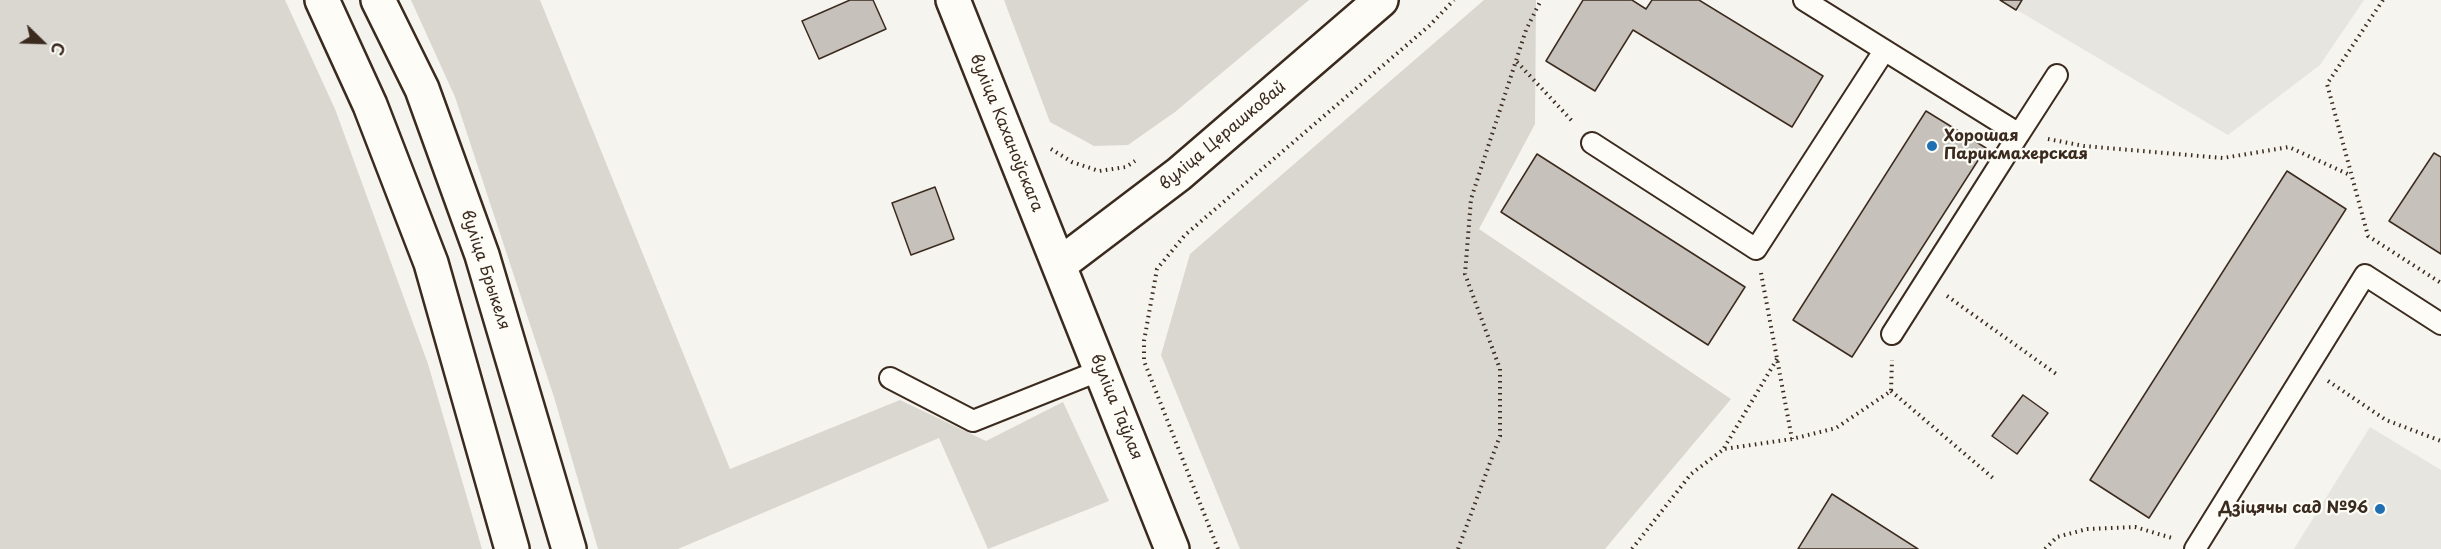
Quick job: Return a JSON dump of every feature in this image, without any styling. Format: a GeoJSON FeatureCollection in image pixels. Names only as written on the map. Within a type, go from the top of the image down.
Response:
{"type":"FeatureCollection","features":[{"type":"Feature","properties":{"kind":"main road"},"geometry":{"type":"LineString","coordinates":[[322,0],[370,105],[431,263],[512,549]]}},
{"type":"Feature","properties":{"kind":"main road","name":"вуліца Брыкеля"},"geometry":{"type":"LineString","coordinates":[[378,0],[422,89],[482,255],[569,549]]}},
{"type":"Feature","properties":{"kind":"main road","name":"вуліца Каханоўскага"},"geometry":{"type":"LineString","coordinates":[[953,0],[1059,265]]}},
{"type":"Feature","properties":{"kind":"main road","name":"вуліца Церашковай"},"geometry":{"type":"LineString","coordinates":[[1059,265],[1179,174],[1381,0]]}},
{"type":"Feature","properties":{"kind":"main road","name":"вуліца Таўлая"},"geometry":{"type":"LineString","coordinates":[[1059,265],[1172,549]]}},
{"type":"Feature","properties":{"kind":"lane"},"geometry":{"type":"LineString","coordinates":[[1804,0],[2019,134]]}},
{"type":"Feature","properties":{"kind":"lane"},"geometry":{"type":"LineString","coordinates":[[1593,143],[1756,249],[1884,51]]}},
{"type":"Feature","properties":{"kind":"lane"},"geometry":{"type":"LineString","coordinates":[[1892,334],[2056,75]]}},
{"type":"Feature","properties":{"kind":"lane"},"geometry":{"type":"LineString","coordinates":[[2196,547],[2365,276],[2441,324]]}},
{"type":"Feature","properties":{"kind":"lane"},"geometry":{"type":"LineString","coordinates":[[890,378],[973,421],[1101,370]]}},
{"type":"Feature","properties":{"kind":"path"},"geometry":{"type":"LineString","coordinates":[[1218,549],[1144,361],[1144,341],[1157,269],[1185,236],[1429,26],[1454,0]]}},
{"type":"Feature","properties":{"kind":"path"},"geometry":{"type":"LineString","coordinates":[[1458,549],[1500,436],[1500,369],[1465,274],[1471,199],[1526,30],[1541,0]]}},
{"type":"Feature","properties":{"kind":"path"},"geometry":{"type":"LineString","coordinates":[[2383,0],[2326,84],[2368,236],[2441,283]]}},
{"type":"Feature","properties":{"kind":"path"},"geometry":{"type":"LineString","coordinates":[[1516,62],[1593,143]]}},
{"type":"Feature","properties":{"kind":"path"},"geometry":{"type":"LineString","coordinates":[[2019,134],[2084,146],[2223,158],[2289,147],[2351,175]]}},
{"type":"Feature","properties":{"kind":"path"},"geometry":{"type":"LineString","coordinates":[[1045,143],[1053,151],[1072,162],[1099,171],[1126,167],[1142,157]]}},
{"type":"Feature","properties":{"kind":"path"},"geometry":{"type":"LineString","coordinates":[[1756,249],[1792,440]]}},
{"type":"Feature","properties":{"kind":"path"},"geometry":{"type":"LineString","coordinates":[[1926,282],[2059,376]]}},
{"type":"Feature","properties":{"kind":"path"},"geometry":{"type":"LineString","coordinates":[[1891,391],[1892,334]]}},
{"type":"Feature","properties":{"kind":"path"},"geometry":{"type":"LineString","coordinates":[[1632,549],[1691,474],[1724,449],[1777,359]]}},
{"type":"Feature","properties":{"kind":"path"},"geometry":{"type":"LineString","coordinates":[[2307,367],[2386,420],[2441,441]]}},
{"type":"Feature","properties":{"kind":"path"},"geometry":{"type":"LineString","coordinates":[[1724,449],[1792,440],[1836,428],[1891,391]]}},
{"type":"Feature","properties":{"kind":"path"},"geometry":{"type":"LineString","coordinates":[[1891,391],[1993,478]]}},
{"type":"Feature","properties":{"kind":"path"},"geometry":{"type":"LineString","coordinates":[[2045,549],[2057,537],[2087,529],[2135,527],[2196,547]]}},
{"type":"Feature","properties":{"kind":"shaded area"},"geometry":{"type":"Polygon","coordinates":[[[0,0],[285,0],[335,109],[428,364],[482,549],[0,549],[0,0]]]}},
{"type":"Feature","properties":{"kind":"shaded area"},"geometry":{"type":"Polygon","coordinates":[[[411,0],[540,0],[730,469],[900,400],[986,441],[1063,402],[1109,501],[988,549],[939,438],[678,549],[598,549],[554,397],[455,97],[411,0]]]}},
{"type":"Feature","properties":{"kind":"shaded area"},"geometry":{"type":"Polygon","coordinates":[[[1004,0],[1309,0],[1175,112],[1128,145],[1094,146],[1050,122],[1004,0]]]}},
{"type":"Feature","properties":{"kind":"shaded area"},"geometry":{"type":"Polygon","coordinates":[[[1484,0],[1536,0],[1535,124],[1479,229],[1731,399],[1605,549],[1240,549],[1161,355],[1190,254],[1484,0]]]}},
{"type":"Feature","properties":{"kind":"shaded area"},"geometry":{"type":"Polygon","coordinates":[[[2000,0],[2364,0],[2320,65],[2228,135],[2000,0]]]}},
{"type":"Feature","properties":{"kind":"shaded area","name":"Дзіцячы сад №96"},"geometry":{"type":"Polygon","coordinates":[[[2370,427],[2441,470],[2441,549],[2294,549],[2370,427]]]}},
{"type":"Feature","properties":{"kind":"building"},"geometry":{"type":"Polygon","coordinates":[[[850,0],[873,0],[886,29],[819,59],[802,21],[850,0]]]}},
{"type":"Feature","properties":{"kind":"building"},"geometry":{"type":"Polygon","coordinates":[[[1583,0],[1632,0],[1646,9],[1652,0],[1699,0],[1823,76],[1792,127],[1633,30],[1595,91],[1546,61],[1583,0]]]}},
{"type":"Feature","properties":{"kind":"building"},"geometry":{"type":"Polygon","coordinates":[[[2000,0],[2022,0],[2016,10],[2000,0]]]}},
{"type":"Feature","properties":{"kind":"building"},"geometry":{"type":"Polygon","coordinates":[[[1926,111],[1986,148],[1852,357],[1793,320],[1926,111]]]}},
{"type":"Feature","properties":{"kind":"building"},"geometry":{"type":"Polygon","coordinates":[[[2434,153],[2441,157],[2441,254],[2389,221],[2434,153]]]}},
{"type":"Feature","properties":{"kind":"building"},"geometry":{"type":"Polygon","coordinates":[[[1537,154],[1745,287],[1708,345],[1501,212],[1537,154]]]}},
{"type":"Feature","properties":{"kind":"building"},"geometry":{"type":"Polygon","coordinates":[[[2287,171],[2346,209],[2149,518],[2090,480],[2287,171]]]}},
{"type":"Feature","properties":{"kind":"building"},"geometry":{"type":"Polygon","coordinates":[[[935,187],[954,239],[911,255],[892,203],[935,187]]]}},
{"type":"Feature","properties":{"kind":"building"},"geometry":{"type":"Polygon","coordinates":[[[2023,395],[2048,413],[2017,454],[1992,436],[2023,395]]]}},
{"type":"Feature","properties":{"kind":"building"},"geometry":{"type":"Polygon","coordinates":[[[1832,494],[1918,549],[1798,549],[1832,494]]]}},
{"type":"Feature","properties":{"kind":"place","name":"Хорошая Парикмахерская"},"geometry":{"type":"Point","coordinates":[1932,146]}},
{"type":"Feature","properties":{"kind":"place","name":"Дзіцячы сад №96"},"geometry":{"type":"Point","coordinates":[2380,509]}}]}
